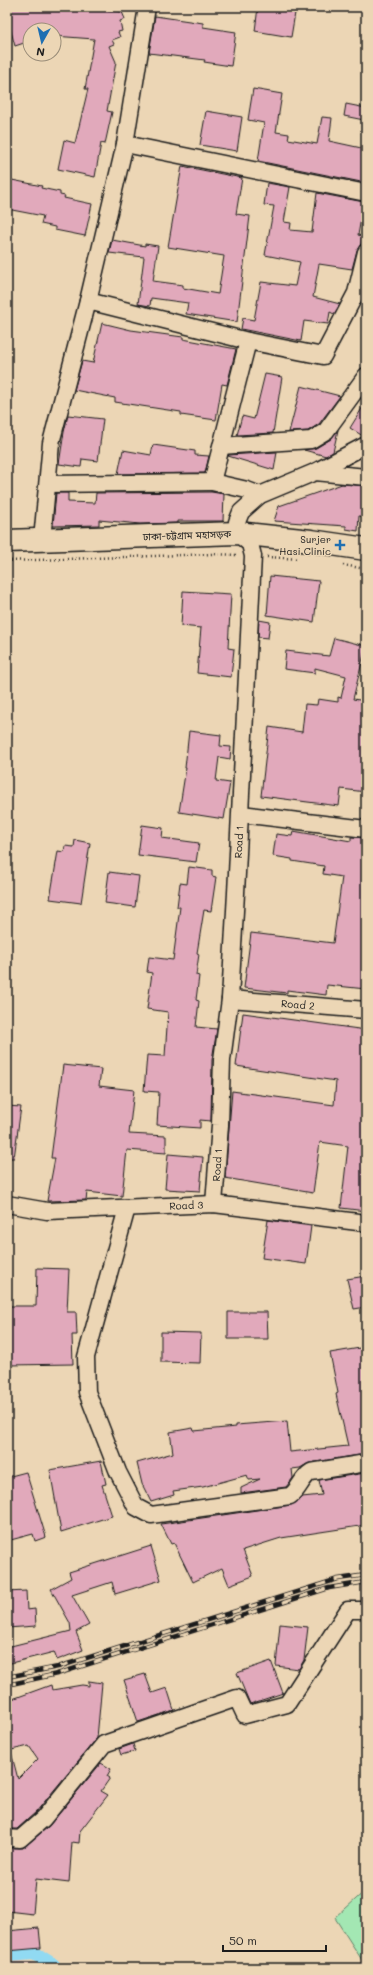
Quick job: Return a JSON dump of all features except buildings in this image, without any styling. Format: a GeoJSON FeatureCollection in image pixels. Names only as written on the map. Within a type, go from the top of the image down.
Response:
{"type":"FeatureCollection","features":[{"type":"Feature","properties":{"kind":"highway","name":"ঢাকা-চট্টগ্রাম মহাসড়ক"},"geometry":{"type":"LineString","coordinates":[[7,541],[42,540],[247,544],[366,558]]}},
{"type":"Feature","properties":{"kind":"highway","name":"ঢাকা-চট্টগ্রাম মহাসড়ক"},"geometry":{"type":"LineString","coordinates":[[7,551],[311,541],[366,549]]}},
{"type":"Feature","properties":{"kind":"street"},"geometry":{"type":"LineString","coordinates":[[42,540],[51,443],[88,301],[125,144],[147,7]]}},
{"type":"Feature","properties":{"kind":"street"},"geometry":{"type":"LineString","coordinates":[[125,144],[366,193]]}},
{"type":"Feature","properties":{"kind":"street"},"geometry":{"type":"LineString","coordinates":[[88,301],[248,341],[323,356],[356,293],[366,252]]}},
{"type":"Feature","properties":{"kind":"street"},"geometry":{"type":"LineString","coordinates":[[212,482],[248,341]]}},
{"type":"Feature","properties":{"kind":"street"},"geometry":{"type":"LineString","coordinates":[[221,446],[311,440],[326,431],[366,376]]}},
{"type":"Feature","properties":{"kind":"street","name":"Road 1"},"geometry":{"type":"LineString","coordinates":[[214,1204],[220,1125],[222,1060],[230,999],[241,814],[247,544],[236,522],[241,512],[260,495],[315,472],[366,445]]}},
{"type":"Feature","properties":{"kind":"street"},"geometry":{"type":"LineString","coordinates":[[315,472],[366,477]]}},
{"type":"Feature","properties":{"kind":"street"},"geometry":{"type":"LineString","coordinates":[[48,484],[212,482],[247,490],[260,495]]}},
{"type":"Feature","properties":{"kind":"street"},"geometry":{"type":"LineString","coordinates":[[241,814],[366,829]]}},
{"type":"Feature","properties":{"kind":"street","name":"Road 2"},"geometry":{"type":"LineString","coordinates":[[230,999],[366,1010]]}},
{"type":"Feature","properties":{"kind":"street","name":"Road 3"},"geometry":{"type":"LineString","coordinates":[[7,1204],[47,1211],[214,1204],[366,1223]]}},
{"type":"Feature","properties":{"kind":"street"},"geometry":{"type":"LineString","coordinates":[[127,1208],[86,1357],[87,1392],[118,1472],[136,1507],[150,1515],[290,1496],[297,1491],[304,1476],[311,1472],[366,1463]]}},
{"type":"Feature","properties":{"kind":"street"},"geometry":{"type":"LineString","coordinates":[[7,1838],[20,1839],[43,1819],[104,1744],[237,1698],[245,1716],[286,1704],[348,1610],[366,1610]]}},
{"type":"Feature","properties":{"kind":"path"},"geometry":{"type":"LineString","coordinates":[[7,561],[212,554],[247,544],[301,559]]}},
{"type":"Feature","properties":{"kind":"path"},"geometry":{"type":"LineString","coordinates":[[338,564],[366,569]]}},
{"type":"Feature","properties":{"kind":"shaded area"},"geometry":{"type":"Polygon","coordinates":[[[7,1959],[36,1963],[38,1968],[7,1968],[7,1959]]]}},
{"type":"Feature","properties":{"kind":"green space"},"geometry":{"type":"Polygon","coordinates":[[[366,1890],[366,1956],[362,1960],[335,1918],[366,1890]]]}},
{"type":"Feature","properties":{"kind":"waterway"},"geometry":{"type":"LineString","coordinates":[[7,1955],[34,1953],[53,1965],[53,1968]]}},
{"type":"Feature","properties":{"kind":"railway"},"geometry":{"type":"LineString","coordinates":[[7,1677],[58,1667],[338,1579],[366,1575]]}},
{"type":"Feature","properties":{"kind":"railway"},"geometry":{"type":"LineString","coordinates":[[7,1685],[57,1674],[329,1588],[366,1582]]}},
{"type":"Feature","properties":{"kind":"place","name":"Surjer Hasi Clinic"},"geometry":{"type":"Point","coordinates":[340,545]}}]}
